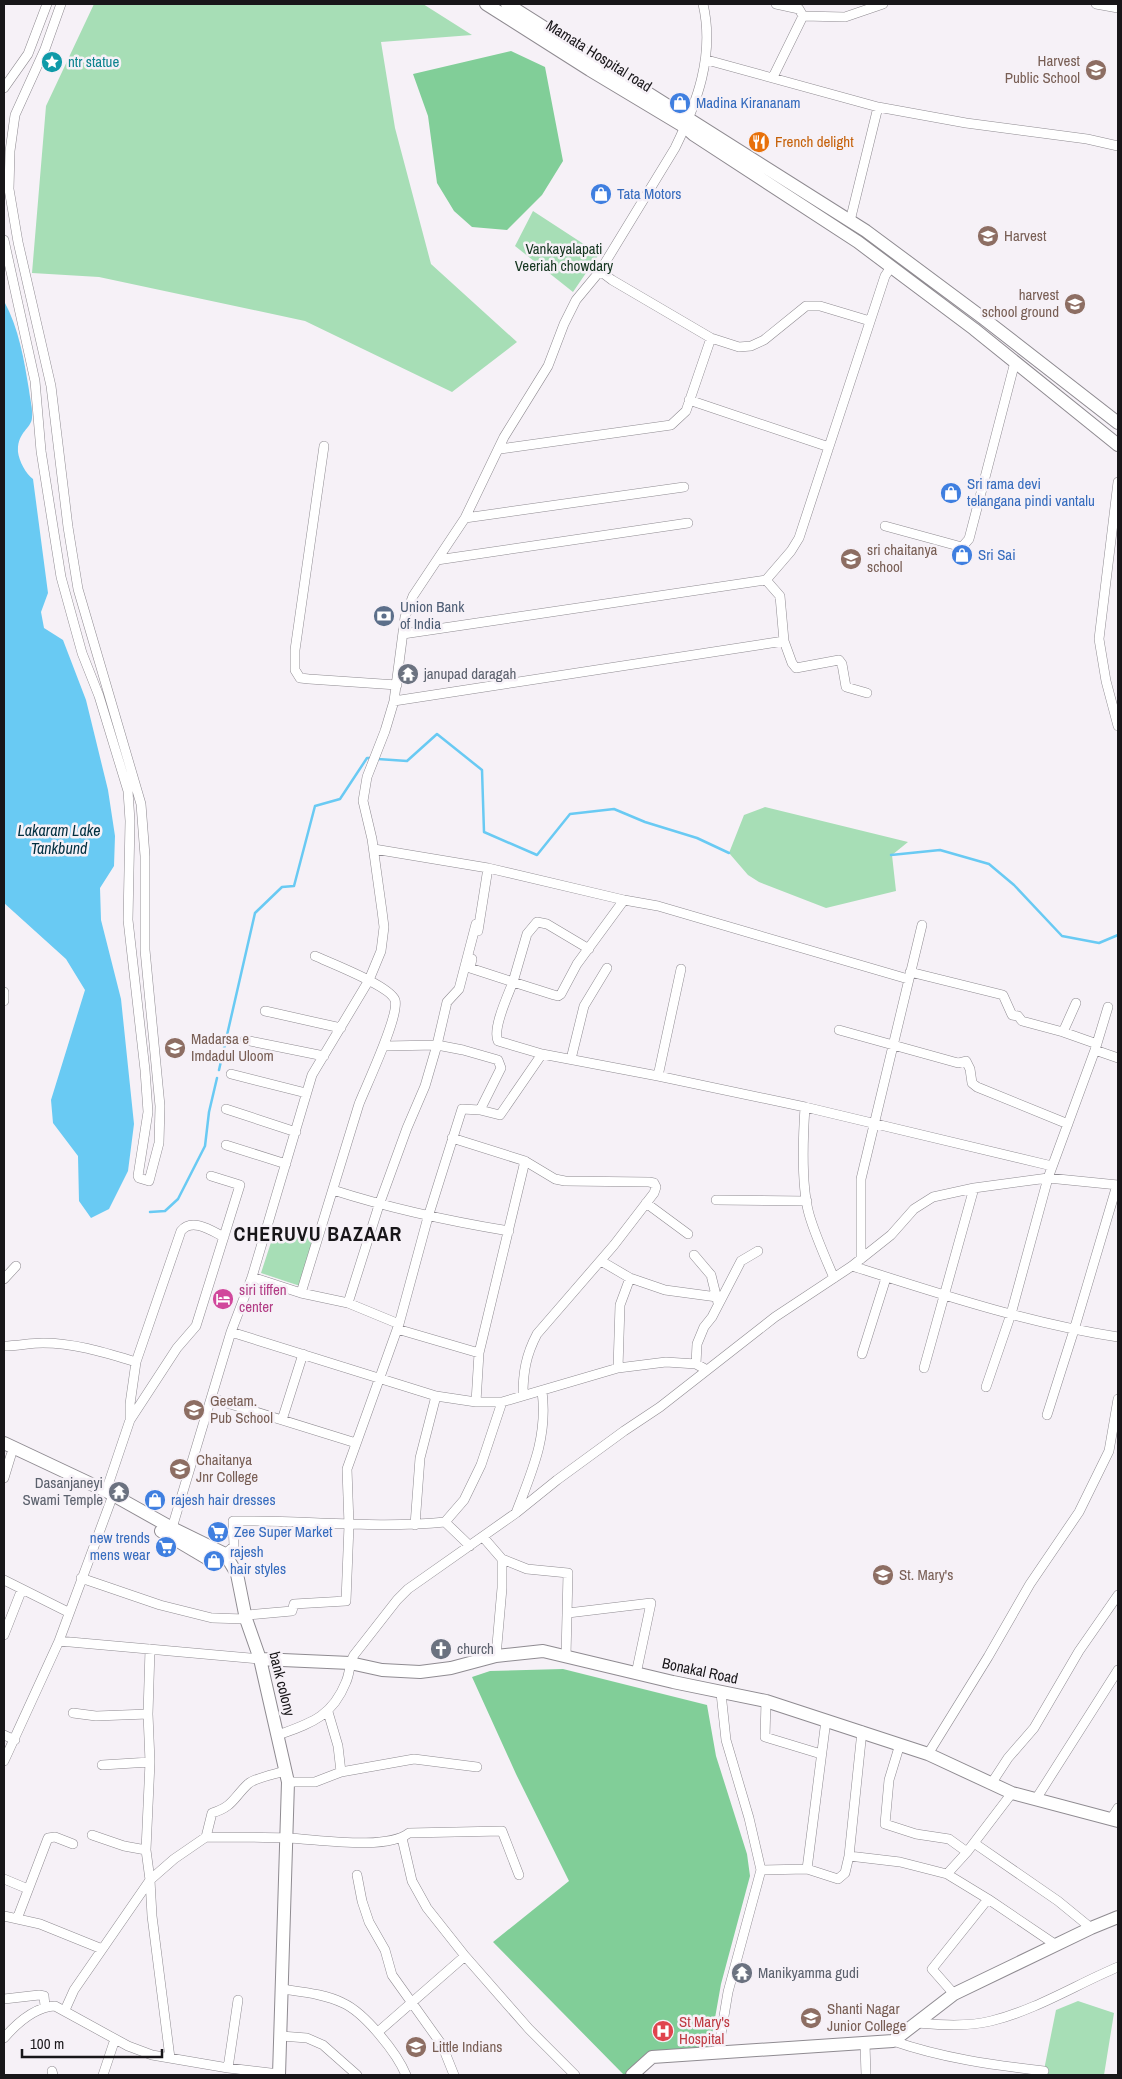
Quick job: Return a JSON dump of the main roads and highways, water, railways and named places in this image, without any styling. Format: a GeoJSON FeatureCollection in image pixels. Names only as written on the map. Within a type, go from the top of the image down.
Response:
{"type":"FeatureCollection","features":[{"type":"Feature","properties":{"kind":"water","name":"Lakaram Lake Tankbund"},"geometry":{"type":"Polygon","coordinates":[[[4,301],[14,322],[20,344],[32,408],[31,422],[22,435],[18,445],[18,452],[23,467],[33,479],[48,593],[41,612],[44,628],[63,640],[86,700],[108,790],[115,836],[114,866],[100,888],[101,920],[121,999],[134,1124],[128,1171],[109,1209],[91,1218],[79,1201],[78,1156],[53,1123],[51,1100],[85,990],[66,959],[4,903],[4,301]]]}},
{"type":"Feature","properties":{"kind":"waterway"},"geometry":{"type":"LineString","coordinates":[[378,759],[407,761],[437,734],[482,770],[484,832],[537,855],[570,814],[614,809],[645,822],[697,838],[729,853]]}},
{"type":"Feature","properties":{"kind":"waterway"},"geometry":{"type":"LineString","coordinates":[[219,1070],[255,913],[282,887],[294,886],[315,806],[340,799],[367,758],[372,758]]}},
{"type":"Feature","properties":{"kind":"waterway"},"geometry":{"type":"LineString","coordinates":[[891,855],[940,850],[989,864],[1014,885],[1062,936],[1099,943],[1118,935]]}},
{"type":"Feature","properties":{"kind":"waterway"},"geometry":{"type":"LineString","coordinates":[[150,1212],[165,1211],[178,1199],[205,1146],[209,1112],[217,1078]]}},
{"type":"Feature","properties":{"kind":"place","name":"ntr statue"},"geometry":{"type":"Point","coordinates":[52,62]}},
{"type":"Feature","properties":{"kind":"place","name":"Harvest Public School"},"geometry":{"type":"Point","coordinates":[1096,70]}},
{"type":"Feature","properties":{"kind":"place","name":"Madina Kirananam"},"geometry":{"type":"Point","coordinates":[680,103]}},
{"type":"Feature","properties":{"kind":"place","name":"French delight"},"geometry":{"type":"Point","coordinates":[759,142]}},
{"type":"Feature","properties":{"kind":"place","name":"Tata Motors"},"geometry":{"type":"Point","coordinates":[601,194]}},
{"type":"Feature","properties":{"kind":"place","name":"Harvest"},"geometry":{"type":"Point","coordinates":[988,236]}},
{"type":"Feature","properties":{"kind":"place","name":"harvest school ground"},"geometry":{"type":"Point","coordinates":[1075,304]}},
{"type":"Feature","properties":{"kind":"place","name":"Sri rama devi telangana pindi vantalu"},"geometry":{"type":"Point","coordinates":[951,493]}},
{"type":"Feature","properties":{"kind":"place","name":"Sri Sai"},"geometry":{"type":"Point","coordinates":[962,555]}},
{"type":"Feature","properties":{"kind":"place","name":"sri chaitanya school"},"geometry":{"type":"Point","coordinates":[851,559]}},
{"type":"Feature","properties":{"kind":"place","name":"Union Bank of India"},"geometry":{"type":"Point","coordinates":[384,616]}},
{"type":"Feature","properties":{"kind":"place","name":"janupad daragah"},"geometry":{"type":"Point","coordinates":[408,674]}},
{"type":"Feature","properties":{"kind":"place","name":"Madarsa e Imdadul Uloom"},"geometry":{"type":"Point","coordinates":[175,1048]}},
{"type":"Feature","properties":{"kind":"place","name":"siri tiffen center"},"geometry":{"type":"Point","coordinates":[223,1299]}},
{"type":"Feature","properties":{"kind":"place","name":"Geetam. Pub School"},"geometry":{"type":"Point","coordinates":[194,1410]}},
{"type":"Feature","properties":{"kind":"place","name":"Chaitanya Jnr College"},"geometry":{"type":"Point","coordinates":[180,1469]}},
{"type":"Feature","properties":{"kind":"place","name":"Dasanjaneyi Swami Temple"},"geometry":{"type":"Point","coordinates":[119,1492]}},
{"type":"Feature","properties":{"kind":"place","name":"rajesh hair dresses"},"geometry":{"type":"Point","coordinates":[155,1500]}},
{"type":"Feature","properties":{"kind":"place","name":"Zee Super Market"},"geometry":{"type":"Point","coordinates":[218,1532]}},
{"type":"Feature","properties":{"kind":"place","name":"new trends mens wear"},"geometry":{"type":"Point","coordinates":[166,1547]}},
{"type":"Feature","properties":{"kind":"place","name":"rajesh hair styles"},"geometry":{"type":"Point","coordinates":[214,1561]}},
{"type":"Feature","properties":{"kind":"place","name":"St. Mary's"},"geometry":{"type":"Point","coordinates":[883,1575]}},
{"type":"Feature","properties":{"kind":"place","name":"church"},"geometry":{"type":"Point","coordinates":[441,1649]}},
{"type":"Feature","properties":{"kind":"place","name":"Manikyamma gudi"},"geometry":{"type":"Point","coordinates":[742,1973]}},
{"type":"Feature","properties":{"kind":"place","name":"Shanti Nagar Junior College"},"geometry":{"type":"Point","coordinates":[811,2018]}},
{"type":"Feature","properties":{"kind":"place","name":"St Mary's Hospital"},"geometry":{"type":"Point","coordinates":[663,2031]}},
{"type":"Feature","properties":{"kind":"place","name":"Little Indians"},"geometry":{"type":"Point","coordinates":[416,2047]}},
{"type":"Feature","properties":{"kind":"district","name":"CHERUVU BAZAAR"},"geometry":{"type":"Point","coordinates":[318,1234]}},
{"type":"Feature","properties":{"kind":"park label","name":"Vankayalapati Veeriah chowdary"},"geometry":{"type":"Point","coordinates":[564,258]}}]}
